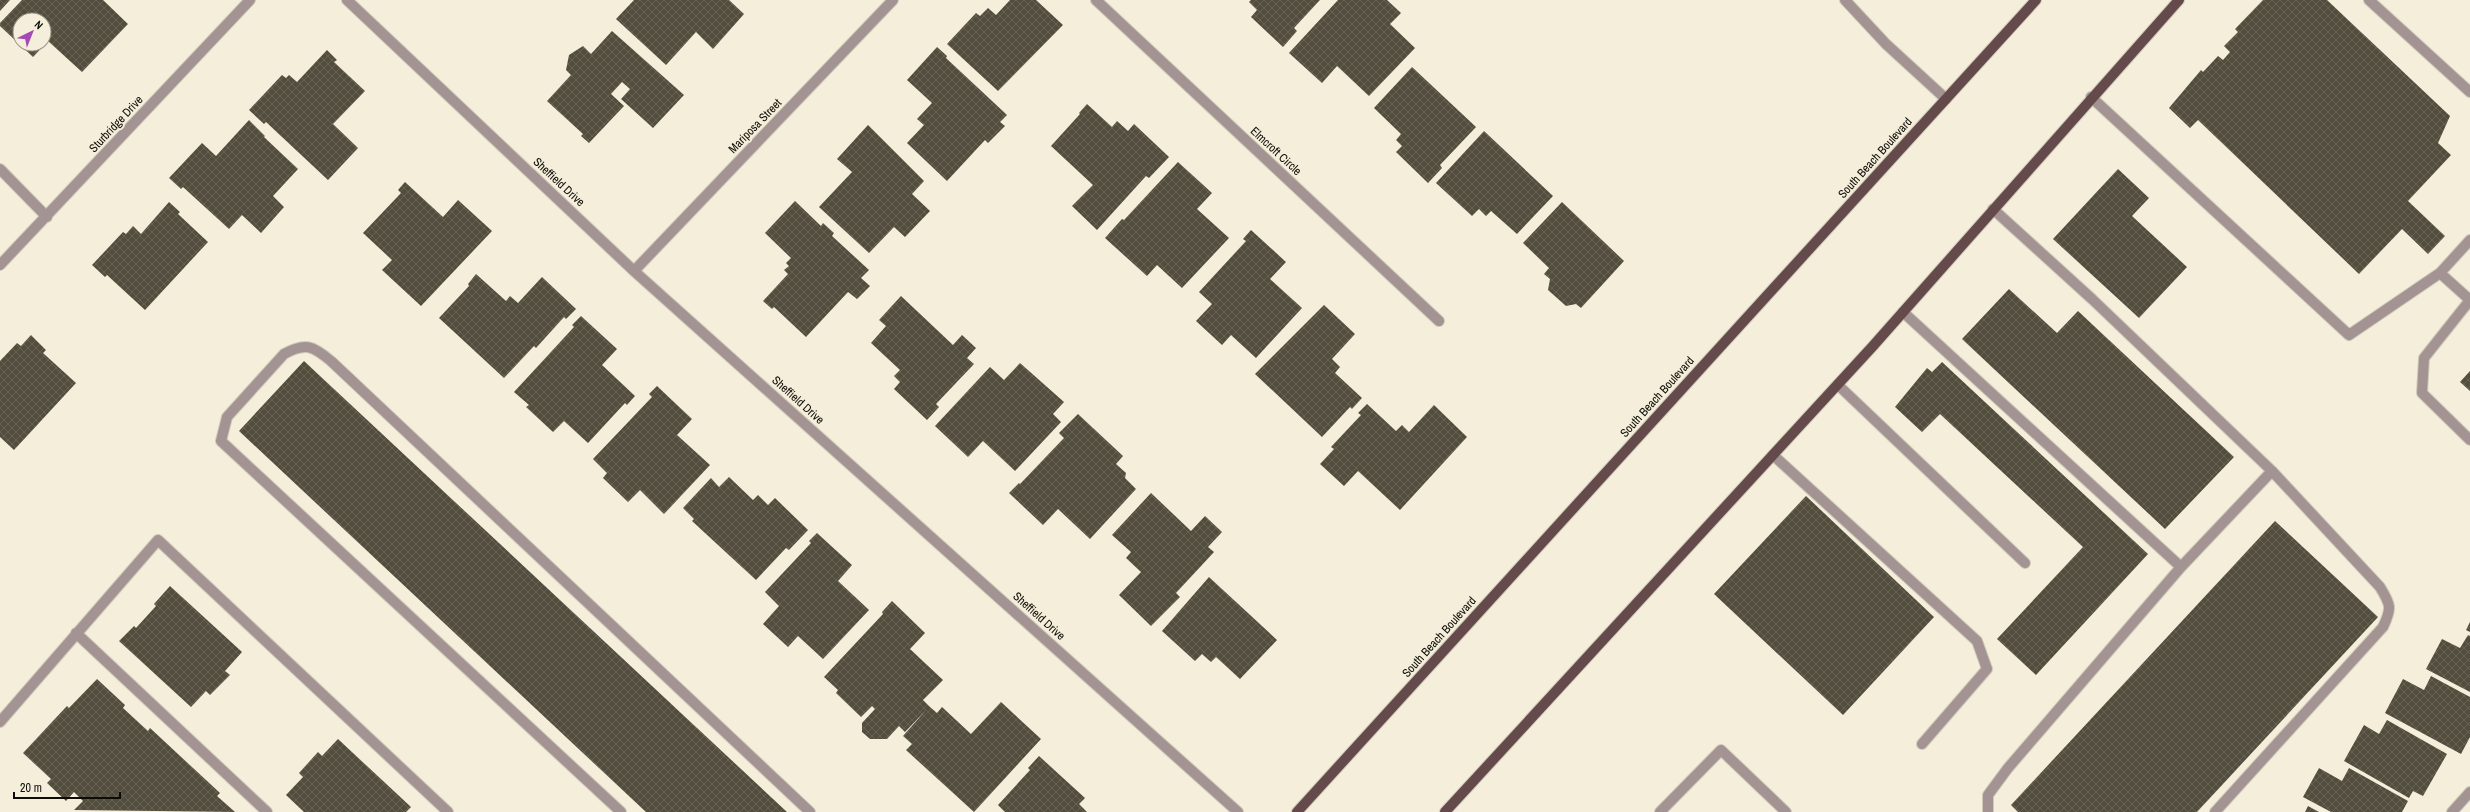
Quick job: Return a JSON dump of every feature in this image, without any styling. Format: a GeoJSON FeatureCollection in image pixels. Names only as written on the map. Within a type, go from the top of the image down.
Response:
{"type":"FeatureCollection","features":[{"type":"Feature","properties":{"kind":"main road","name":"South Beach Boulevard"},"geometry":{"type":"LineString","coordinates":[[1297,812],[2036,0]]}},
{"type":"Feature","properties":{"kind":"main road"},"geometry":{"type":"LineString","coordinates":[[1445,812],[1838,385],[2178,0]]}},
{"type":"Feature","properties":{"kind":"street","name":"Sturbridge Drive"},"geometry":{"type":"LineString","coordinates":[[0,265],[47,217],[250,0]]}},
{"type":"Feature","properties":{"kind":"street","name":"Sheffield Drive"},"geometry":{"type":"LineString","coordinates":[[347,0],[634,271],[1238,812]]}},
{"type":"Feature","properties":{"kind":"street","name":"Mariposa Street"},"geometry":{"type":"LineString","coordinates":[[634,271],[893,0]]}},
{"type":"Feature","properties":{"kind":"street","name":"Elmcroft Circle"},"geometry":{"type":"LineString","coordinates":[[1096,0],[1439,321]]}},
{"type":"Feature","properties":{"kind":"street"},"geometry":{"type":"LineString","coordinates":[[1846,0],[1886,44],[1946,99]]}},
{"type":"Feature","properties":{"kind":"street"},"geometry":{"type":"LineString","coordinates":[[2369,0],[2470,92]]}},
{"type":"Feature","properties":{"kind":"street"},"geometry":{"type":"LineString","coordinates":[[2091,97],[2349,335],[2440,273],[2470,240]]}},
{"type":"Feature","properties":{"kind":"street"},"geometry":{"type":"LineString","coordinates":[[0,169],[47,217]]}},
{"type":"Feature","properties":{"kind":"street"},"geometry":{"type":"LineString","coordinates":[[1993,209],[2092,299],[2272,471],[2380,588],[2390,603],[2390,613],[2383,627],[2215,812]]}},
{"type":"Feature","properties":{"kind":"street"},"geometry":{"type":"LineString","coordinates":[[2440,273],[2470,300],[2424,358],[2422,393],[2470,440]]}},
{"type":"Feature","properties":{"kind":"street"},"geometry":{"type":"LineString","coordinates":[[1903,312],[2181,567]]}},
{"type":"Feature","properties":{"kind":"street"},"geometry":{"type":"LineString","coordinates":[[622,812],[221,441],[227,417],[284,354],[294,349],[308,346],[316,349],[331,361],[810,812]]}},
{"type":"Feature","properties":{"kind":"street"},"geometry":{"type":"LineString","coordinates":[[1838,385],[2025,563]]}},
{"type":"Feature","properties":{"kind":"street"},"geometry":{"type":"LineString","coordinates":[[1773,455],[1977,641],[1987,668],[1922,744]]}},
{"type":"Feature","properties":{"kind":"street"},"geometry":{"type":"LineString","coordinates":[[1988,812],[1988,795],[2008,768],[2181,567],[2272,471]]}},
{"type":"Feature","properties":{"kind":"street"},"geometry":{"type":"LineString","coordinates":[[0,722],[158,540],[448,812]]}},
{"type":"Feature","properties":{"kind":"street"},"geometry":{"type":"LineString","coordinates":[[76,633],[267,812]]}},
{"type":"Feature","properties":{"kind":"street"},"geometry":{"type":"LineString","coordinates":[[1660,812],[1721,750],[1786,812]]}},
{"type":"Feature","properties":{"kind":"street"},"geometry":{"type":"LineString","coordinates":[[2452,812],[2470,792]]}},
{"type":"Feature","properties":{"kind":"building"},"geometry":{"type":"Polygon","coordinates":[[[0,0],[10,0],[0,11],[0,0]]]}},
{"type":"Feature","properties":{"kind":"building"},"geometry":{"type":"Polygon","coordinates":[[[22,0],[103,0],[128,24],[82,72],[52,45],[52,12],[12,12],[12,37],[0,26],[0,23],[22,0]]]}},
{"type":"Feature","properties":{"kind":"building"},"geometry":{"type":"Polygon","coordinates":[[[634,0],[729,0],[744,14],[713,49],[696,32],[666,65],[616,19],[634,0]]]}},
{"type":"Feature","properties":{"kind":"building"},"geometry":{"type":"Polygon","coordinates":[[[1010,0],[1036,0],[1063,25],[998,91],[947,44],[976,13],[980,16],[988,8],[996,15],[1010,0]]]}},
{"type":"Feature","properties":{"kind":"building"},"geometry":{"type":"Polygon","coordinates":[[[1251,0],[1320,0],[1294,28],[1297,31],[1283,47],[1251,17],[1257,10],[1249,2],[1251,0]]]}},
{"type":"Feature","properties":{"kind":"building"},"geometry":{"type":"Polygon","coordinates":[[[1338,0],[1387,0],[1401,13],[1390,24],[1415,48],[1369,96],[1337,66],[1322,83],[1289,53],[1338,0]]]}},
{"type":"Feature","properties":{"kind":"building"},"geometry":{"type":"Polygon","coordinates":[[[2263,0],[2327,0],[2450,116],[2438,143],[2451,155],[2408,201],[2445,236],[2428,254],[2402,229],[2359,274],[2198,120],[2190,128],[2169,108],[2201,70],[2203,72],[2218,56],[2223,60],[2230,52],[2224,46],[2238,32],[2235,29],[2263,0]]]}},
{"type":"Feature","properties":{"kind":"building"},"geometry":{"type":"Polygon","coordinates":[[[612,31],[684,95],[653,128],[621,99],[630,89],[622,82],[611,94],[624,106],[589,143],[581,136],[583,134],[547,101],[571,75],[566,70],[569,55],[583,46],[591,54],[612,31]]]}},
{"type":"Feature","properties":{"kind":"building"},"geometry":{"type":"Polygon","coordinates":[[[937,47],[947,56],[946,58],[1007,115],[1000,122],[1005,126],[988,143],[985,140],[947,181],[907,143],[924,125],[917,119],[932,103],[907,80],[937,47]]]}},
{"type":"Feature","properties":{"kind":"building"},"geometry":{"type":"Polygon","coordinates":[[[327,50],[337,60],[334,62],[365,91],[333,124],[358,148],[328,180],[266,122],[264,124],[249,110],[282,75],[286,78],[289,75],[297,82],[327,50]]]}},
{"type":"Feature","properties":{"kind":"building"},"geometry":{"type":"Polygon","coordinates":[[[28,52],[38,52],[33,57],[28,52]]]}},
{"type":"Feature","properties":{"kind":"building"},"geometry":{"type":"Polygon","coordinates":[[[1412,67],[1476,127],[1440,165],[1442,168],[1428,183],[1396,152],[1402,146],[1396,140],[1401,134],[1374,108],[1412,67]]]}},
{"type":"Feature","properties":{"kind":"building"},"geometry":{"type":"Polygon","coordinates":[[[1087,104],[1112,127],[1117,121],[1128,131],[1134,124],[1169,157],[1149,178],[1146,176],[1097,230],[1072,206],[1093,185],[1051,146],[1087,104]]]}},
{"type":"Feature","properties":{"kind":"building"},"geometry":{"type":"Polygon","coordinates":[[[249,120],[265,136],[264,137],[298,169],[273,196],[284,207],[261,233],[242,215],[229,229],[183,187],[181,189],[169,178],[202,143],[216,156],[249,120]]]}},
{"type":"Feature","properties":{"kind":"building"},"geometry":{"type":"Polygon","coordinates":[[[868,125],[924,181],[912,194],[930,211],[905,237],[894,227],[869,253],[819,207],[852,172],[837,159],[868,125]]]}},
{"type":"Feature","properties":{"kind":"building"},"geometry":{"type":"Polygon","coordinates":[[[1484,131],[1553,196],[1517,234],[1491,211],[1486,216],[1479,209],[1472,216],[1436,183],[1484,131]]]}},
{"type":"Feature","properties":{"kind":"building"},"geometry":{"type":"Polygon","coordinates":[[[1178,162],[1212,193],[1197,209],[1229,238],[1182,288],[1157,265],[1147,276],[1105,238],[1122,219],[1124,220],[1178,162]]]}},
{"type":"Feature","properties":{"kind":"building"},"geometry":{"type":"Polygon","coordinates":[[[2118,169],[2149,198],[2132,216],[2187,267],[2139,318],[2053,239],[2118,169]]]}},
{"type":"Feature","properties":{"kind":"building"},"geometry":{"type":"Polygon","coordinates":[[[405,182],[443,217],[458,200],[492,231],[421,306],[382,270],[392,260],[363,233],[401,193],[398,190],[405,182]]]}},
{"type":"Feature","properties":{"kind":"building"},"geometry":{"type":"Polygon","coordinates":[[[795,201],[821,226],[823,223],[834,233],[832,236],[869,270],[861,278],[870,286],[857,299],[848,292],[806,337],[774,307],[772,309],[763,301],[788,274],[784,270],[789,266],[786,263],[791,258],[765,233],[795,201]]]}},
{"type":"Feature","properties":{"kind":"building"},"geometry":{"type":"Polygon","coordinates":[[[169,202],[180,212],[178,214],[208,242],[145,310],[107,275],[105,277],[92,265],[123,232],[126,234],[133,226],[141,234],[169,202]]]}},
{"type":"Feature","properties":{"kind":"building"},"geometry":{"type":"Polygon","coordinates":[[[1562,202],[1624,261],[1581,308],[1576,304],[1566,306],[1548,290],[1550,279],[1544,274],[1549,268],[1523,243],[1562,202]]]}},
{"type":"Feature","properties":{"kind":"building"},"geometry":{"type":"Polygon","coordinates":[[[1251,230],[1286,262],[1270,279],[1302,308],[1256,358],[1231,335],[1222,345],[1196,321],[1212,304],[1199,292],[1246,241],[1243,239],[1251,230]]]}},
{"type":"Feature","properties":{"kind":"building"},"geometry":{"type":"Polygon","coordinates":[[[476,274],[506,301],[510,296],[518,303],[542,277],[576,309],[566,319],[564,317],[536,348],[534,346],[504,378],[439,318],[469,286],[468,284],[476,274]]]}},
{"type":"Feature","properties":{"kind":"building"},"geometry":{"type":"Polygon","coordinates":[[[2009,289],[2057,333],[2078,311],[2234,457],[2165,529],[1962,339],[2009,289]]]}},
{"type":"Feature","properties":{"kind":"building"},"geometry":{"type":"Polygon","coordinates":[[[901,296],[953,345],[962,335],[976,348],[967,358],[974,364],[936,404],[939,407],[927,420],[894,389],[900,382],[894,376],[900,370],[871,343],[886,326],[879,320],[901,296]]]}},
{"type":"Feature","properties":{"kind":"building"},"geometry":{"type":"Polygon","coordinates":[[[1324,305],[1355,334],[1332,359],[1340,367],[1335,373],[1362,398],[1352,409],[1350,407],[1322,437],[1255,374],[1324,305]]]}},
{"type":"Feature","properties":{"kind":"building"},"geometry":{"type":"Polygon","coordinates":[[[581,316],[617,349],[602,365],[635,396],[627,405],[625,403],[588,443],[564,421],[553,432],[526,407],[529,405],[514,392],[574,327],[572,325],[581,316]]]}},
{"type":"Feature","properties":{"kind":"building"},"geometry":{"type":"Polygon","coordinates":[[[31,335],[46,350],[43,353],[76,383],[14,450],[0,437],[0,361],[17,343],[21,346],[31,335]]]}},
{"type":"Feature","properties":{"kind":"building"},"geometry":{"type":"Polygon","coordinates":[[[304,361],[787,812],[646,812],[239,431],[304,361]]]}},
{"type":"Feature","properties":{"kind":"building"},"geometry":{"type":"Polygon","coordinates":[[[1942,362],[2148,554],[2036,675],[1997,639],[2083,547],[1940,414],[1922,432],[1895,407],[1927,368],[1932,372],[1942,362]]]}},
{"type":"Feature","properties":{"kind":"building"},"geometry":{"type":"Polygon","coordinates":[[[1020,363],[1064,402],[1053,414],[1061,422],[1015,471],[983,441],[968,457],[935,426],[990,367],[1004,380],[1020,363]]]}},
{"type":"Feature","properties":{"kind":"building"},"geometry":{"type":"Polygon","coordinates":[[[2470,371],[2470,391],[2460,382],[2470,371]]]}},
{"type":"Feature","properties":{"kind":"building"},"geometry":{"type":"Polygon","coordinates":[[[657,386],[692,419],[677,435],[710,465],[664,514],[640,490],[628,502],[603,478],[607,473],[593,459],[652,397],[649,394],[657,386]]]}},
{"type":"Feature","properties":{"kind":"building"},"geometry":{"type":"Polygon","coordinates":[[[1367,404],[1396,431],[1402,425],[1409,432],[1434,405],[1467,437],[1400,510],[1358,471],[1344,486],[1320,464],[1334,449],[1331,447],[1361,415],[1358,413],[1367,404]]]}},
{"type":"Feature","properties":{"kind":"building"},"geometry":{"type":"Polygon","coordinates":[[[1078,414],[1123,456],[1116,464],[1126,473],[1125,478],[1136,489],[1090,539],[1058,509],[1043,525],[1009,493],[1019,483],[1020,484],[1064,438],[1059,433],[1078,414]]]}},
{"type":"Feature","properties":{"kind":"building"},"geometry":{"type":"Polygon","coordinates":[[[729,477],[753,500],[758,495],[768,505],[775,498],[808,530],[789,550],[786,548],[756,580],[692,521],[694,519],[683,508],[711,478],[719,487],[729,477]]]}},
{"type":"Feature","properties":{"kind":"building"},"geometry":{"type":"Polygon","coordinates":[[[1151,493],[1191,531],[1205,516],[1222,532],[1208,547],[1214,552],[1176,593],[1180,597],[1151,626],[1119,595],[1141,572],[1126,558],[1131,552],[1112,535],[1151,493]]]}},
{"type":"Feature","properties":{"kind":"building"},"geometry":{"type":"Polygon","coordinates":[[[1806,496],[1934,617],[1843,715],[1714,594],[1806,496]]]}},
{"type":"Feature","properties":{"kind":"building"},"geometry":{"type":"Polygon","coordinates":[[[2275,521],[2378,617],[2197,812],[2018,812],[2011,805],[2275,521]]]}},
{"type":"Feature","properties":{"kind":"building"},"geometry":{"type":"Polygon","coordinates":[[[817,533],[852,565],[838,581],[869,610],[823,659],[798,636],[788,647],[763,624],[779,606],[765,592],[811,543],[809,541],[817,533]]]}},
{"type":"Feature","properties":{"kind":"building"},"geometry":{"type":"Polygon","coordinates":[[[1209,577],[1277,640],[1240,679],[1216,657],[1211,662],[1202,654],[1195,661],[1162,631],[1209,577]]]}},
{"type":"Feature","properties":{"kind":"building"},"geometry":{"type":"Polygon","coordinates":[[[170,586],[242,652],[225,671],[230,675],[210,695],[206,691],[191,707],[119,641],[134,626],[136,628],[156,606],[154,604],[170,586]]]}},
{"type":"Feature","properties":{"kind":"building"},"geometry":{"type":"Polygon","coordinates":[[[892,601],[925,633],[910,649],[943,680],[923,700],[930,707],[937,713],[942,707],[971,734],[1001,702],[1041,739],[974,812],[906,750],[912,744],[903,736],[927,709],[905,732],[899,726],[887,739],[870,739],[862,732],[862,723],[875,709],[872,706],[861,717],[836,693],[838,690],[824,677],[883,614],[882,612],[892,601]]]}},
{"type":"Feature","properties":{"kind":"building"},"geometry":{"type":"Polygon","coordinates":[[[2470,622],[2470,632],[2466,630],[2470,622]]]}},
{"type":"Feature","properties":{"kind":"building"},"geometry":{"type":"Polygon","coordinates":[[[2468,635],[2470,636],[2470,692],[2426,669],[2442,639],[2460,648],[2468,635]]]}},
{"type":"Feature","properties":{"kind":"building"},"geometry":{"type":"Polygon","coordinates":[[[2431,676],[2470,697],[2470,737],[2461,754],[2385,713],[2403,679],[2424,690],[2431,676]]]}},
{"type":"Feature","properties":{"kind":"building"},"geometry":{"type":"Polygon","coordinates":[[[97,679],[125,705],[123,708],[148,731],[150,728],[220,793],[217,796],[235,812],[74,810],[83,801],[74,792],[66,801],[47,783],[51,779],[23,753],[67,706],[69,708],[97,679]]]}},
{"type":"Feature","properties":{"kind":"building"},"geometry":{"type":"Polygon","coordinates":[[[2387,720],[2447,754],[2423,796],[2413,791],[2409,798],[2344,761],[2364,725],[2379,734],[2387,720]]]}},
{"type":"Feature","properties":{"kind":"building"},"geometry":{"type":"Polygon","coordinates":[[[338,739],[411,807],[406,812],[304,812],[286,795],[303,777],[299,773],[318,752],[322,756],[338,739]]]}},
{"type":"Feature","properties":{"kind":"building"},"geometry":{"type":"Polygon","coordinates":[[[1039,756],[1085,798],[1079,804],[1087,812],[1005,812],[998,805],[1030,770],[1028,768],[1039,756]]]}},
{"type":"Feature","properties":{"kind":"building"},"geometry":{"type":"Polygon","coordinates":[[[2319,768],[2342,781],[2349,768],[2408,801],[2402,812],[2331,812],[2303,797],[2319,768]]]}},
{"type":"Feature","properties":{"kind":"building"},"geometry":{"type":"Polygon","coordinates":[[[2308,806],[2319,812],[2305,812],[2308,806]]]}}]}
